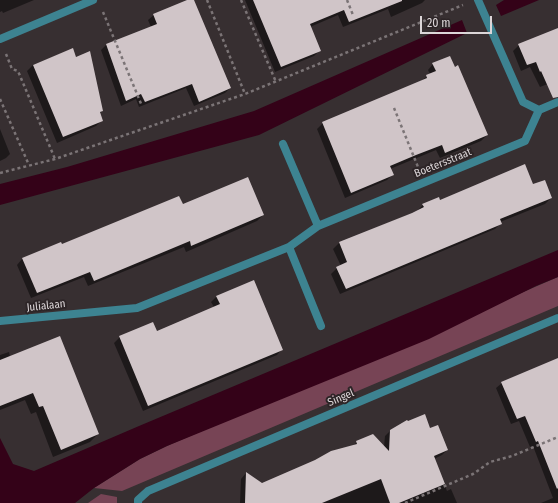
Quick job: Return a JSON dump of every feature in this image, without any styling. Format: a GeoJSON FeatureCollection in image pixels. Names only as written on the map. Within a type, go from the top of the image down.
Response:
{"type":"FeatureCollection","features":[{"type":"Feature","properties":{"kind":"street"},"geometry":{"type":"LineString","coordinates":[[0,39],[93,0]]}},
{"type":"Feature","properties":{"kind":"street"},"geometry":{"type":"LineString","coordinates":[[478,0],[523,102],[539,110],[558,102]]}},
{"type":"Feature","properties":{"kind":"street","name":"Boetersstraat"},"geometry":{"type":"LineString","coordinates":[[95,312],[137,308],[290,247],[318,226],[525,141],[539,110]]}},
{"type":"Feature","properties":{"kind":"street"},"geometry":{"type":"LineString","coordinates":[[283,144],[318,226]]}},
{"type":"Feature","properties":{"kind":"street"},"geometry":{"type":"LineString","coordinates":[[290,247],[321,326]]}},
{"type":"Feature","properties":{"kind":"street","name":"Julialaan"},"geometry":{"type":"LineString","coordinates":[[0,322],[95,312]]}},
{"type":"Feature","properties":{"kind":"street","name":"Singel"},"geometry":{"type":"LineString","coordinates":[[138,503],[138,500],[148,491],[558,318]]}},
{"type":"Feature","properties":{"kind":"path"},"geometry":{"type":"LineString","coordinates":[[207,0],[245,94]]}},
{"type":"Feature","properties":{"kind":"path"},"geometry":{"type":"LineString","coordinates":[[241,0],[276,82]]}},
{"type":"Feature","properties":{"kind":"path"},"geometry":{"type":"LineString","coordinates":[[347,0],[353,15]]}},
{"type":"Feature","properties":{"kind":"path"},"geometry":{"type":"LineString","coordinates":[[0,173],[55,159],[245,94],[469,3]]}},
{"type":"Feature","properties":{"kind":"path"},"geometry":{"type":"LineString","coordinates":[[102,7],[142,106]]}},
{"type":"Feature","properties":{"kind":"path"},"geometry":{"type":"LineString","coordinates":[[3,47],[12,69],[18,71],[55,159]]}},
{"type":"Feature","properties":{"kind":"path"},"geometry":{"type":"LineString","coordinates":[[0,99],[29,165]]}},
{"type":"Feature","properties":{"kind":"path"},"geometry":{"type":"LineString","coordinates":[[394,108],[424,182]]}},
{"type":"Feature","properties":{"kind":"path"},"geometry":{"type":"LineString","coordinates":[[405,503],[473,474],[490,462],[512,456],[558,437]]}},
{"type":"Feature","properties":{"kind":"shaded area"},"geometry":{"type":"Polygon","coordinates":[[[504,0],[539,0],[501,16],[496,5],[504,0]]]}},
{"type":"Feature","properties":{"kind":"shaded area"},"geometry":{"type":"Polygon","coordinates":[[[462,20],[467,33],[259,135],[0,205],[0,184],[67,167],[254,111],[462,20]]]}},
{"type":"Feature","properties":{"kind":"shaded area"},"geometry":{"type":"Polygon","coordinates":[[[558,250],[558,277],[536,286],[429,339],[167,446],[140,459],[94,488],[75,503],[0,503],[0,438],[13,464],[34,471],[558,250]]]}},
{"type":"Feature","properties":{"kind":"shaded area"},"geometry":{"type":"Polygon","coordinates":[[[558,277],[558,306],[122,491],[94,488],[140,459],[167,446],[558,277]]]}},
{"type":"Feature","properties":{"kind":"shaded area"},"geometry":{"type":"Polygon","coordinates":[[[101,494],[117,497],[117,503],[88,503],[101,494]]]}},
{"type":"Feature","properties":{"kind":"building"},"geometry":{"type":"Polygon","coordinates":[[[187,0],[194,0],[231,88],[199,102],[192,84],[145,102],[141,94],[126,101],[106,44],[157,24],[153,14],[187,0]]]}},
{"type":"Feature","properties":{"kind":"building"},"geometry":{"type":"Polygon","coordinates":[[[253,0],[402,1],[349,22],[344,10],[310,24],[321,51],[281,67],[253,0]]]}},
{"type":"Feature","properties":{"kind":"building"},"geometry":{"type":"Polygon","coordinates":[[[558,28],[558,97],[553,98],[536,62],[527,65],[518,44],[558,28]]]}},
{"type":"Feature","properties":{"kind":"building"},"geometry":{"type":"Polygon","coordinates":[[[73,48],[76,57],[90,51],[103,111],[100,112],[103,121],[63,137],[33,65],[73,48]]]}},
{"type":"Feature","properties":{"kind":"building"},"geometry":{"type":"Polygon","coordinates":[[[450,56],[455,67],[458,65],[488,135],[445,153],[442,145],[390,166],[394,175],[351,193],[322,122],[427,78],[426,75],[436,71],[432,63],[450,56]]]}},
{"type":"Feature","properties":{"kind":"building"},"geometry":{"type":"Polygon","coordinates":[[[525,164],[533,184],[545,180],[552,198],[500,219],[502,224],[346,289],[336,267],[347,262],[339,242],[412,213],[424,207],[422,204],[439,197],[440,200],[525,164]]]}},
{"type":"Feature","properties":{"kind":"building"},"geometry":{"type":"Polygon","coordinates":[[[248,177],[264,215],[191,246],[190,241],[94,281],[90,272],[37,293],[22,258],[61,242],[62,244],[179,196],[183,204],[248,177]]]}},
{"type":"Feature","properties":{"kind":"building"},"geometry":{"type":"Polygon","coordinates":[[[254,280],[283,350],[148,406],[119,336],[153,322],[157,331],[220,304],[216,296],[254,280]]]}},
{"type":"Feature","properties":{"kind":"building"},"geometry":{"type":"Polygon","coordinates":[[[60,336],[99,434],[61,450],[43,406],[39,407],[33,393],[0,406],[0,360],[60,336]]]}},
{"type":"Feature","properties":{"kind":"building"},"geometry":{"type":"Polygon","coordinates":[[[558,358],[557,489],[538,441],[536,442],[525,416],[517,419],[501,382],[558,358]]]}},
{"type":"Feature","properties":{"kind":"building"},"geometry":{"type":"Polygon","coordinates":[[[425,414],[430,428],[438,425],[448,450],[434,456],[445,484],[399,503],[390,503],[381,479],[322,503],[245,503],[246,472],[262,483],[315,460],[331,451],[357,444],[356,441],[373,434],[389,451],[390,430],[407,420],[408,421],[425,414]]]}}]}
